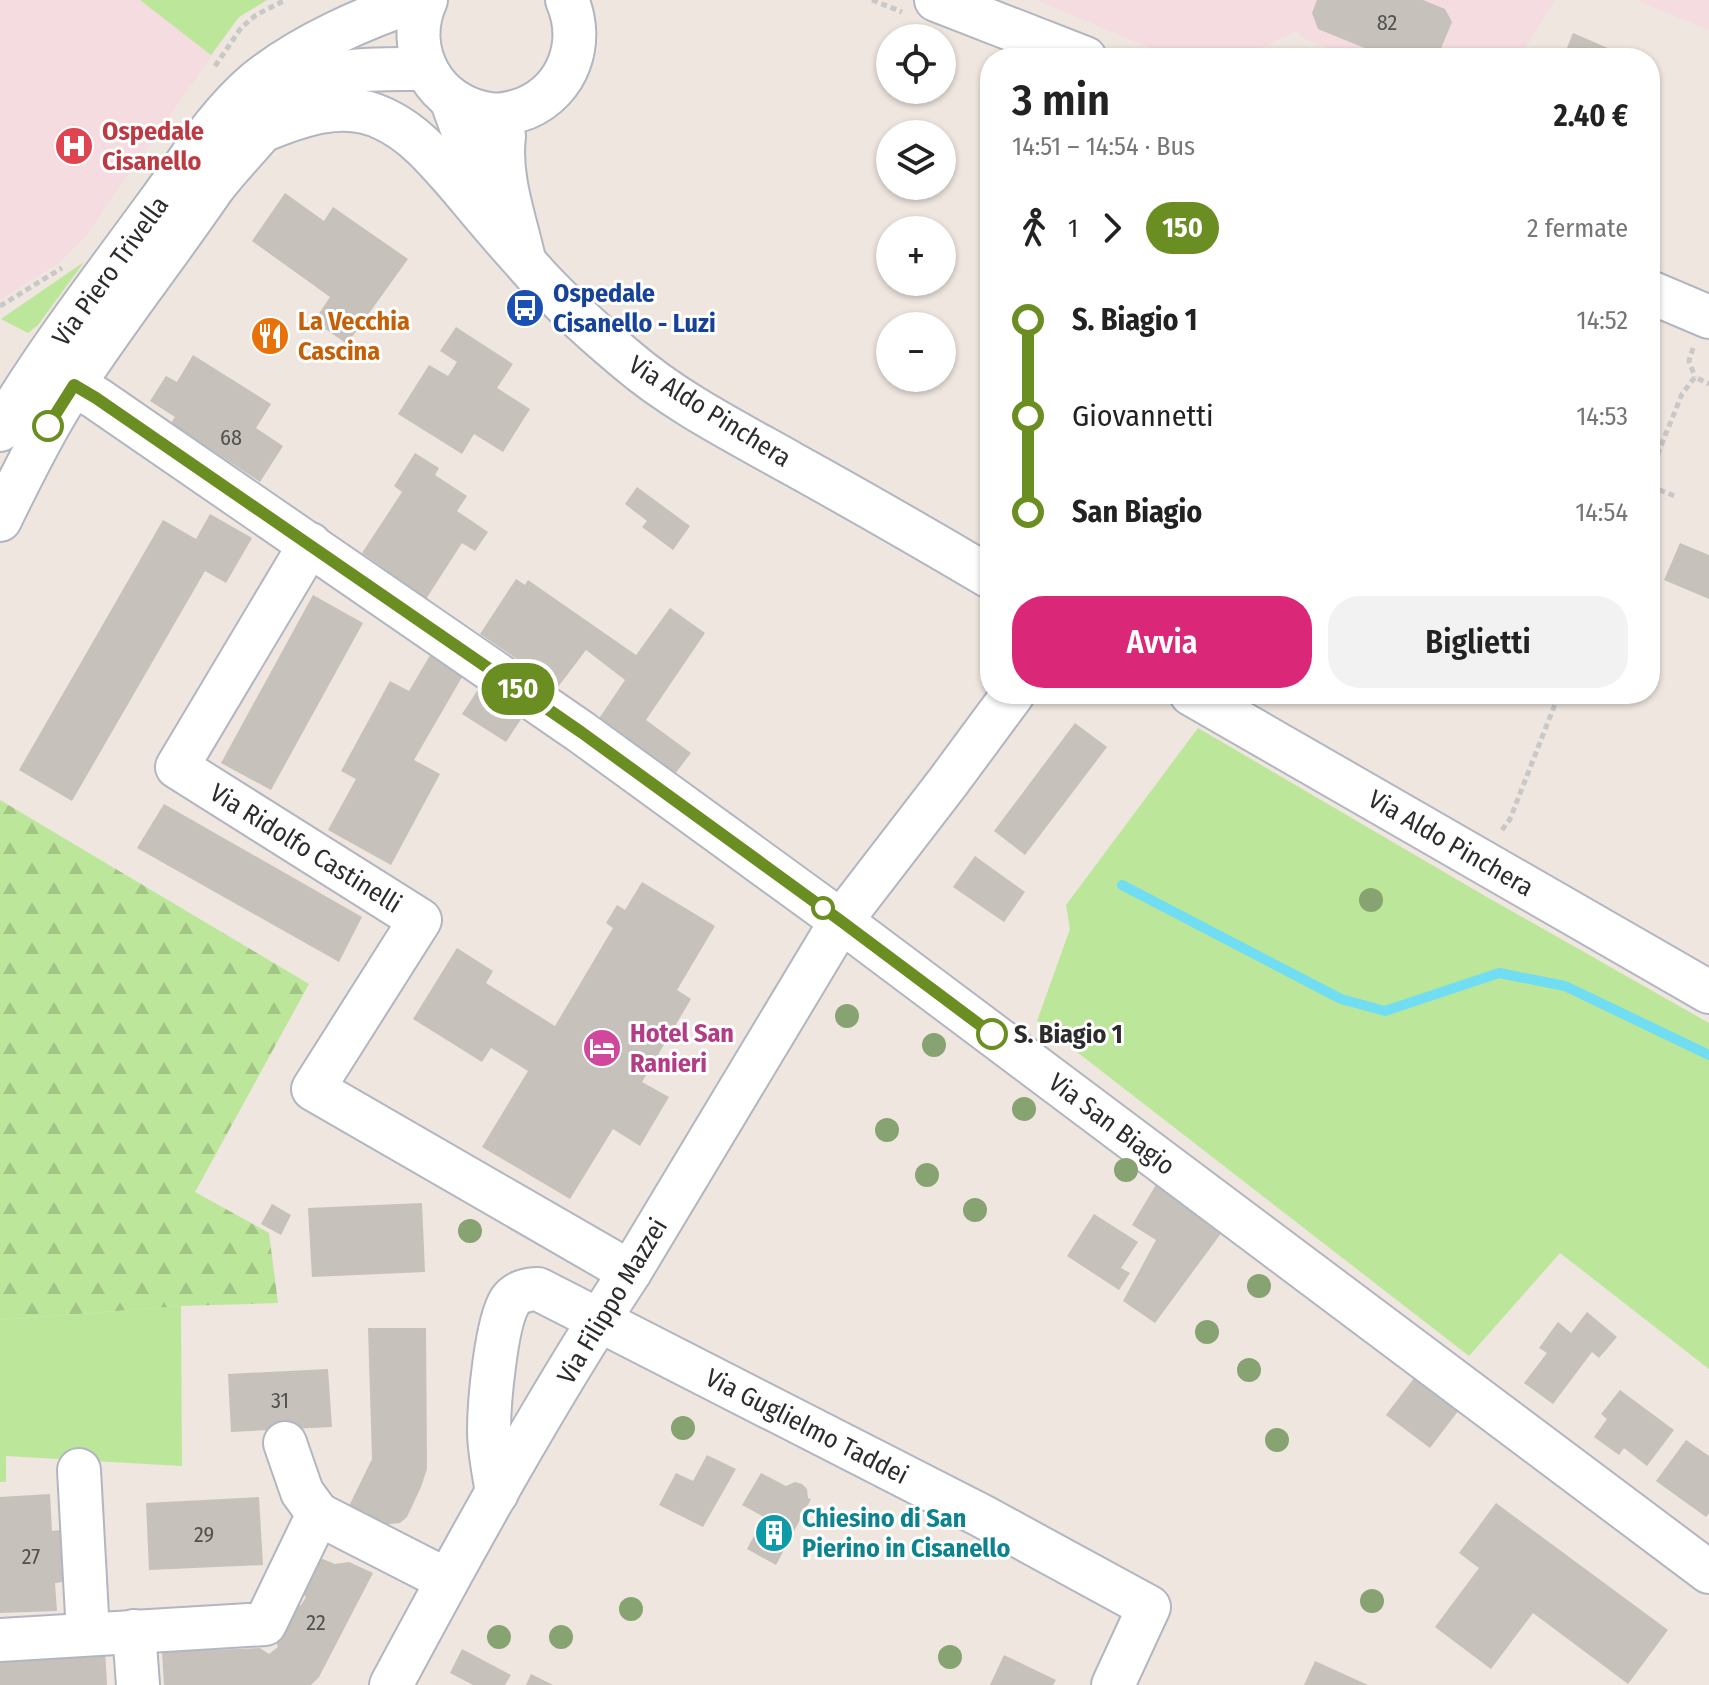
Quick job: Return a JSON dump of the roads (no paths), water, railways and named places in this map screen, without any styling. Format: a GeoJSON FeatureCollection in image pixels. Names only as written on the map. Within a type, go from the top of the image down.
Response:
{"type":"FeatureCollection","features":[{"type":"Feature","properties":{"kind":"street","name":"Via Aldo Pinchera"},"geometry":{"type":"LineString","coordinates":[[426,0],[419,23],[418,47],[467,143],[480,210],[526,264],[600,337],[667,389],[734,431],[980,571]]}},
{"type":"Feature","properties":{"kind":"street"},"geometry":{"type":"LineString","coordinates":[[438,84],[464,106],[492,115],[505,114],[536,103],[558,83],[572,57],[575,27],[567,0]]}},
{"type":"Feature","properties":{"kind":"street"},"geometry":{"type":"LineString","coordinates":[[936,0],[1059,48]]}},
{"type":"Feature","properties":{"kind":"street","name":"Via Piero Trivella"},"geometry":{"type":"LineString","coordinates":[[0,430],[79,312],[234,104],[258,81],[292,58],[356,23],[401,6]]}},
{"type":"Feature","properties":{"kind":"street","name":"Via Piero Trivella"},"geometry":{"type":"LineString","coordinates":[[0,520],[29,460],[74,385],[213,188],[279,111],[298,93],[322,79],[343,72],[357,71],[438,84]]}},
{"type":"Feature","properties":{"kind":"street","name":"Via Piero Trivella"},"geometry":{"type":"LineString","coordinates":[[262,131],[299,117],[333,110],[366,112],[381,117],[419,142],[480,210]]}},
{"type":"Feature","properties":{"kind":"street"},"geometry":{"type":"LineString","coordinates":[[504,136],[505,180],[526,264]]}},
{"type":"Feature","properties":{"kind":"street"},"geometry":{"type":"LineString","coordinates":[[1660,300],[1701,332]]}},
{"type":"Feature","properties":{"kind":"street","name":"Via San Biagio"},"geometry":{"type":"LineString","coordinates":[[74,385],[581,732],[841,921],[1709,1572]]}},
{"type":"Feature","properties":{"kind":"street","name":"Via Ridolfo Castinelli"},"geometry":{"type":"LineString","coordinates":[[310,544],[177,767],[420,920],[313,1089],[630,1272]]}},
{"type":"Feature","properties":{"kind":"street","name":"Via Filippo Mazzei"},"geometry":{"type":"LineString","coordinates":[[391,1685],[447,1580],[599,1319],[841,921],[1006,704]]}},
{"type":"Feature","properties":{"kind":"street","name":"Via Aldo Pinchera"},"geometry":{"type":"LineString","coordinates":[[1208,704],[1709,992]]}},
{"type":"Feature","properties":{"kind":"street","name":"Via Guglielmo Taddei"},"geometry":{"type":"LineString","coordinates":[[497,1493],[489,1433],[491,1393],[503,1320],[511,1300],[521,1292],[538,1289],[982,1516],[1149,1607],[1113,1685]]}},
{"type":"Feature","properties":{"kind":"street"},"geometry":{"type":"LineString","coordinates":[[285,1443],[302,1492],[318,1514],[447,1580]]}},
{"type":"Feature","properties":{"kind":"street"},"geometry":{"type":"LineString","coordinates":[[79,1470],[88,1634]]}},
{"type":"Feature","properties":{"kind":"street"},"geometry":{"type":"LineString","coordinates":[[0,1640],[265,1624],[318,1514]]}},
{"type":"Feature","properties":{"kind":"street"},"geometry":{"type":"LineString","coordinates":[[134,1631],[138,1685]]}},
{"type":"Feature","properties":{"kind":"waterway"},"geometry":{"type":"LineString","coordinates":[[1122,885],[1341,999],[1385,1011],[1499,973],[1565,986],[1709,1055]]}},
{"type":"Feature","properties":{"kind":"place","name":"Ospedale Cisanello"},"geometry":{"type":"Point","coordinates":[74,146]}},
{"type":"Feature","properties":{"kind":"place","name":"Ospedale Cisanello - Luzi"},"geometry":{"type":"Point","coordinates":[525,308]}},
{"type":"Feature","properties":{"kind":"place","name":"La Vecchia Cascina"},"geometry":{"type":"Point","coordinates":[270,336]}},
{"type":"Feature","properties":{"kind":"place","name":"S. Biagio 1"},"geometry":{"type":"Point","coordinates":[992,1034]}},
{"type":"Feature","properties":{"kind":"place","name":"Hotel San Ranieri"},"geometry":{"type":"Point","coordinates":[602,1048]}},
{"type":"Feature","properties":{"kind":"place","name":"Chiesino di San Pierino in Cisanello"},"geometry":{"type":"Point","coordinates":[774,1533]}}]}
